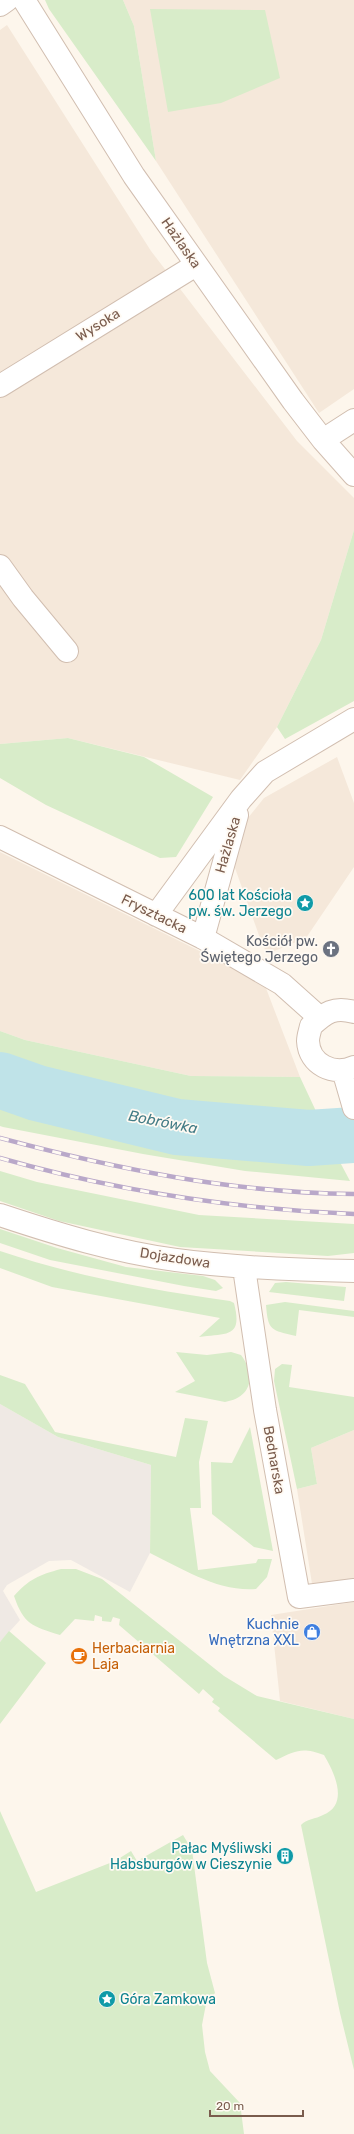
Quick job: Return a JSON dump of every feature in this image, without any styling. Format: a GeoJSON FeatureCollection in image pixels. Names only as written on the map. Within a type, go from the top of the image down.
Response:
{"type":"FeatureCollection","features":[{"type":"Feature","properties":{"kind":"street"},"geometry":{"type":"LineString","coordinates":[[0,5],[7,0]]}},
{"type":"Feature","properties":{"kind":"street","name":"Hażlaska"},"geometry":{"type":"LineString","coordinates":[[24,0],[134,176],[323,440],[354,475]]}},
{"type":"Feature","properties":{"kind":"street","name":"Wysoka"},"geometry":{"type":"LineString","coordinates":[[0,386],[196,264]]}},
{"type":"Feature","properties":{"kind":"street"},"geometry":{"type":"LineString","coordinates":[[323,440],[354,420]]}},
{"type":"Feature","properties":{"kind":"street"},"geometry":{"type":"LineString","coordinates":[[0,566],[23,598],[67,651]]}},
{"type":"Feature","properties":{"kind":"street","name":"Hażlaska"},"geometry":{"type":"LineString","coordinates":[[156,914],[241,799],[265,772],[354,719]]}},
{"type":"Feature","properties":{"kind":"street","name":"Hażlaska"},"geometry":{"type":"LineString","coordinates":[[203,938],[241,799]]}},
{"type":"Feature","properties":{"kind":"street","name":"Frysztacka"},"geometry":{"type":"LineString","coordinates":[[0,837],[203,938],[282,984],[320,1018]]}},
{"type":"Feature","properties":{"kind":"street"},"geometry":{"type":"LineString","coordinates":[[354,1012],[346,1010],[331,1010],[310,1026],[308,1040],[312,1054],[322,1066],[332,1070],[348,1069],[354,1108]]}},
{"type":"Feature","properties":{"kind":"street","name":"Dojazdowa"},"geometry":{"type":"LineString","coordinates":[[0,1215],[73,1239],[174,1260],[244,1268],[354,1272]]}},
{"type":"Feature","properties":{"kind":"street","name":"Bednarska"},"geometry":{"type":"LineString","coordinates":[[244,1268],[265,1410],[299,1597],[354,1590]]}},
{"type":"Feature","properties":{"kind":"shaded area"},"geometry":{"type":"Polygon","coordinates":[[[123,0],[354,0],[354,389],[319,413],[156,161],[134,26],[123,0]]]}},
{"type":"Feature","properties":{"kind":"shaded area"},"geometry":{"type":"Polygon","coordinates":[[[7,25],[151,251],[297,441],[354,498],[354,530],[321,640],[277,727],[240,780],[68,738],[0,744],[0,30],[7,25]]]}},
{"type":"Feature","properties":{"kind":"shaded area"},"geometry":{"type":"Polygon","coordinates":[[[337,757],[354,803],[354,867],[306,938],[267,954],[235,868],[239,829],[264,798],[337,757]]]}},
{"type":"Feature","properties":{"kind":"shaded area"},"geometry":{"type":"Polygon","coordinates":[[[0,852],[264,983],[300,1077],[191,1076],[25,1040],[0,1031],[0,852]]]}},
{"type":"Feature","properties":{"kind":"shaded area"},"geometry":{"type":"Polygon","coordinates":[[[0,1404],[58,1437],[151,1465],[150,1553],[130,1592],[71,1560],[49,1561],[7,1585],[3,1591],[20,1620],[0,1642],[0,1404]]]}},
{"type":"Feature","properties":{"kind":"shaded area"},"geometry":{"type":"Polygon","coordinates":[[[354,1430],[354,1584],[313,1590],[297,1489],[317,1484],[311,1448],[354,1430]]]}},
{"type":"Feature","properties":{"kind":"shaded area"},"geometry":{"type":"Polygon","coordinates":[[[354,1602],[354,1719],[280,1701],[271,1615],[354,1602]]]}},
{"type":"Feature","properties":{"kind":"green space"},"geometry":{"type":"Polygon","coordinates":[[[45,0],[123,0],[134,26],[156,161],[49,9],[45,0]]]}},
{"type":"Feature","properties":{"kind":"green space"},"geometry":{"type":"Polygon","coordinates":[[[150,9],[265,10],[280,78],[221,103],[168,112],[150,9]]]}},
{"type":"Feature","properties":{"kind":"green space"},"geometry":{"type":"Polygon","coordinates":[[[354,530],[354,701],[285,739],[277,727],[321,640],[354,530]]]}},
{"type":"Feature","properties":{"kind":"green space"},"geometry":{"type":"Polygon","coordinates":[[[68,738],[144,757],[213,797],[176,857],[160,858],[46,805],[0,778],[0,744],[68,738]]]}},
{"type":"Feature","properties":{"kind":"green space"},"geometry":{"type":"Polygon","coordinates":[[[0,1031],[25,1040],[191,1076],[300,1077],[322,1124],[186,1118],[0,1062],[0,1031]]]}},
{"type":"Feature","properties":{"kind":"green space"},"geometry":{"type":"Polygon","coordinates":[[[0,1096],[75,1119],[202,1143],[333,1149],[350,1181],[245,1171],[143,1154],[3,1127],[0,1126],[0,1096]]]}},
{"type":"Feature","properties":{"kind":"green space"},"geometry":{"type":"Polygon","coordinates":[[[0,1171],[37,1182],[199,1215],[354,1224],[354,1253],[328,1256],[180,1247],[59,1221],[0,1201],[0,1171]]]}},
{"type":"Feature","properties":{"kind":"green space"},"geometry":{"type":"Polygon","coordinates":[[[0,1229],[57,1248],[126,1267],[203,1276],[215,1280],[223,1288],[216,1291],[184,1286],[50,1260],[0,1243],[0,1229]]]}},
{"type":"Feature","properties":{"kind":"green space"},"geometry":{"type":"Polygon","coordinates":[[[0,1251],[85,1275],[172,1292],[230,1301],[234,1303],[236,1323],[230,1332],[225,1334],[199,1337],[220,1318],[52,1287],[0,1268],[0,1251]]]}},
{"type":"Feature","properties":{"kind":"green space"},"geometry":{"type":"Polygon","coordinates":[[[286,1282],[346,1287],[344,1301],[269,1292],[275,1283],[286,1282]]]}},
{"type":"Feature","properties":{"kind":"green space"},"geometry":{"type":"Polygon","coordinates":[[[285,1302],[354,1311],[354,1317],[299,1310],[296,1336],[272,1328],[268,1320],[266,1305],[285,1302]]]}},
{"type":"Feature","properties":{"kind":"green space"},"geometry":{"type":"Polygon","coordinates":[[[176,1352],[207,1355],[231,1352],[241,1355],[249,1370],[250,1378],[246,1391],[234,1400],[225,1402],[175,1392],[195,1381],[176,1352]]]}},
{"type":"Feature","properties":{"kind":"green space"},"geometry":{"type":"Polygon","coordinates":[[[282,1364],[292,1365],[289,1387],[354,1397],[354,1430],[311,1448],[317,1484],[297,1489],[274,1381],[275,1369],[282,1364]]]}},
{"type":"Feature","properties":{"kind":"green space"},"geometry":{"type":"Polygon","coordinates":[[[0,1375],[25,1384],[55,1432],[176,1457],[185,1418],[208,1421],[199,1462],[201,1508],[190,1508],[198,1570],[256,1563],[258,1559],[272,1559],[267,1577],[256,1589],[228,1587],[201,1578],[150,1553],[151,1465],[58,1437],[0,1404],[0,1375]]]}},
{"type":"Feature","properties":{"kind":"green space"},"geometry":{"type":"Polygon","coordinates":[[[250,1427],[273,1551],[254,1547],[212,1514],[211,1462],[232,1463],[250,1427]]]}},
{"type":"Feature","properties":{"kind":"green space"},"geometry":{"type":"Polygon","coordinates":[[[61,1569],[76,1569],[102,1579],[224,1676],[257,1696],[354,1719],[354,2070],[340,2013],[301,1825],[306,1821],[331,1810],[336,1803],[338,1796],[335,1779],[324,1755],[305,1750],[289,1754],[276,1760],[218,1711],[220,1708],[212,1702],[214,1699],[203,1689],[199,1694],[119,1625],[120,1619],[113,1617],[111,1622],[102,1621],[102,1617],[95,1615],[94,1621],[75,1619],[60,1635],[30,1623],[21,1613],[14,1596],[35,1578],[61,1569]]]}},
{"type":"Feature","properties":{"kind":"green space"},"geometry":{"type":"Polygon","coordinates":[[[9,1631],[46,1663],[0,1724],[0,1642],[9,1631]]]}},
{"type":"Feature","properties":{"kind":"green space"},"geometry":{"type":"Polygon","coordinates":[[[0,1811],[36,1892],[115,1861],[131,1851],[137,1861],[183,1835],[192,1850],[207,1963],[215,1993],[206,2004],[202,2025],[205,2052],[210,2071],[240,2103],[244,2134],[0,2134],[0,1811]]]}},
{"type":"Feature","properties":{"kind":"waterway","name":"Bobrówka"},"geometry":{"type":"LineString","coordinates":[[0,1080],[37,1093],[177,1127],[309,1138],[354,1135]]}},
{"type":"Feature","properties":{"kind":"railway"},"geometry":{"type":"LineString","coordinates":[[0,1138],[87,1160],[220,1184],[309,1193],[354,1194]]}},
{"type":"Feature","properties":{"kind":"railway"},"geometry":{"type":"LineString","coordinates":[[0,1158],[44,1170],[131,1189],[220,1203],[264,1208],[354,1214]]}},
{"type":"Feature","properties":{"kind":"place","name":"600 lat Kościoła pw. św. Jerzego"},"geometry":{"type":"Point","coordinates":[305,903]}},
{"type":"Feature","properties":{"kind":"place","name":"Kościół pw. Świętego Jerzego"},"geometry":{"type":"Point","coordinates":[331,949]}},
{"type":"Feature","properties":{"kind":"place","name":"Kuchnie Wnętrzna XXL"},"geometry":{"type":"Point","coordinates":[312,1632]}},
{"type":"Feature","properties":{"kind":"place","name":"Herbaciarnia Laja"},"geometry":{"type":"Point","coordinates":[79,1656]}},
{"type":"Feature","properties":{"kind":"place","name":"Pałac Myśliwski Habsburgów w Cieszynie"},"geometry":{"type":"Point","coordinates":[285,1856]}},
{"type":"Feature","properties":{"kind":"place","name":"Góra Zamkowa"},"geometry":{"type":"Point","coordinates":[107,1999]}}]}
